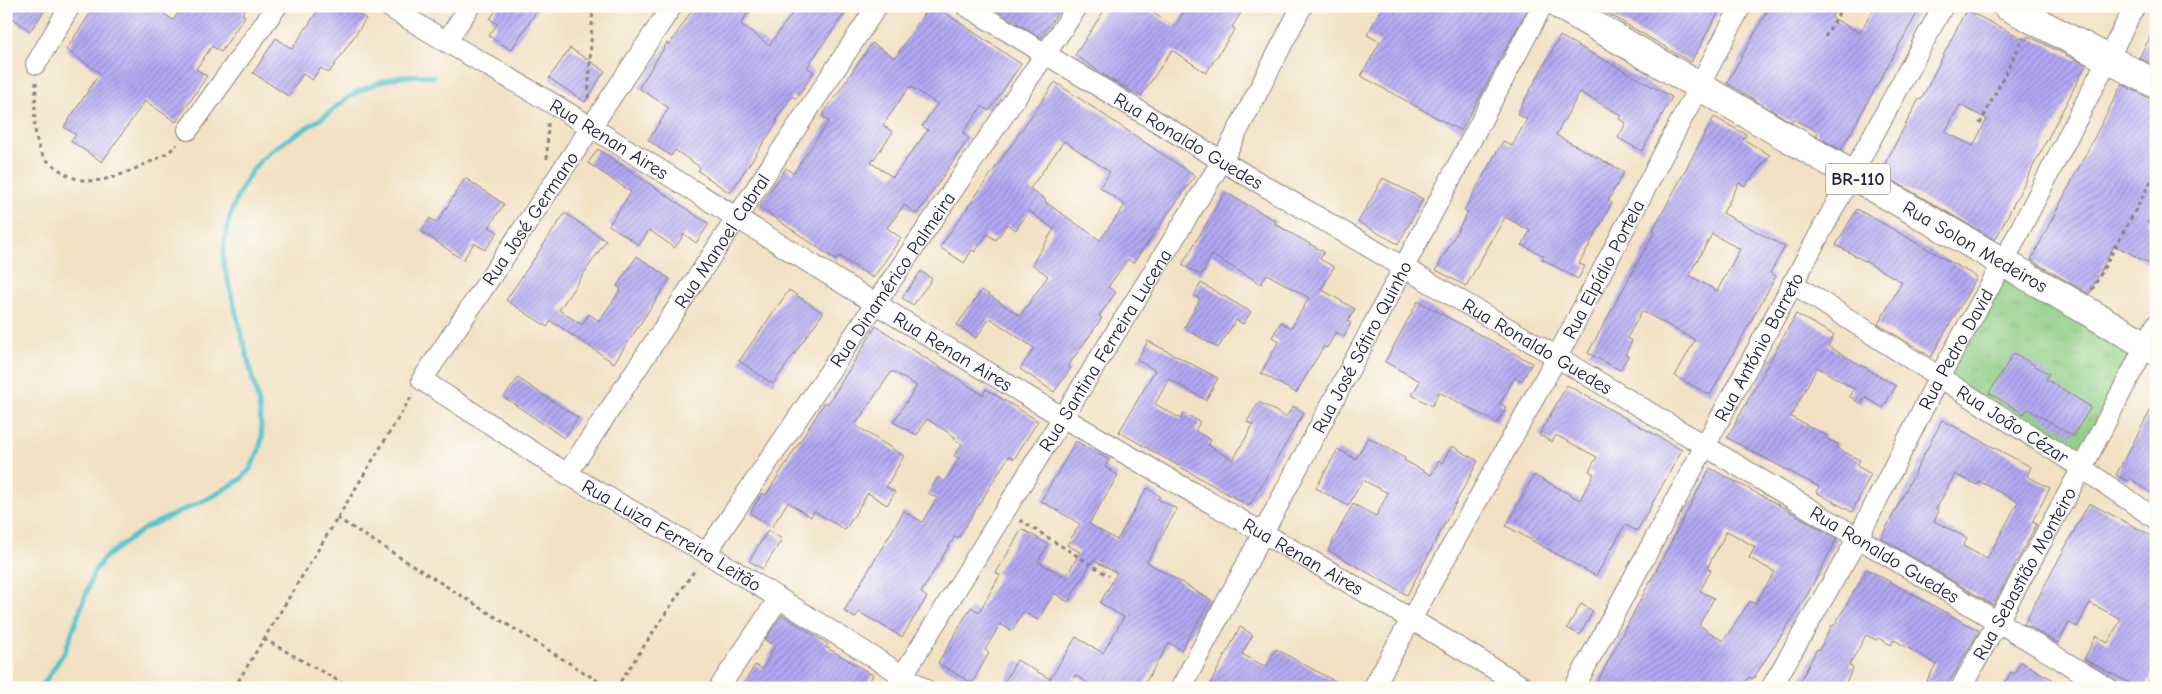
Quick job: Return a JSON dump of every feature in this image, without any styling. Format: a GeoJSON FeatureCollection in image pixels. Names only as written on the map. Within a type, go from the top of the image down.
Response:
{"type":"FeatureCollection","features":[{"type":"Feature","properties":{"kind":"main road","name":"Rua Solon Medeiros"},"geometry":{"type":"LineString","coordinates":[[1561,6],[2083,309],[2152,340]]}},
{"type":"Feature","properties":{"kind":"main road"},"geometry":{"type":"LineString","coordinates":[[2007,6],[2156,84]]}},
{"type":"Feature","properties":{"kind":"street"},"geometry":{"type":"LineString","coordinates":[[36,64],[70,6]]}},
{"type":"Feature","properties":{"kind":"street"},"geometry":{"type":"LineString","coordinates":[[188,130],[277,6]]}},
{"type":"Feature","properties":{"kind":"street","name":"Rua Renan Aires"},"geometry":{"type":"LineString","coordinates":[[388,6],[590,126],[874,304],[1062,417],[1411,618],[1525,688]]}},
{"type":"Feature","properties":{"kind":"street"},"geometry":{"type":"LineString","coordinates":[[446,42],[470,6]]}},
{"type":"Feature","properties":{"kind":"street","name":"Rua José Germano"},"geometry":{"type":"LineString","coordinates":[[422,380],[672,6]]}},
{"type":"Feature","properties":{"kind":"street","name":"Rua Manoel Cabral"},"geometry":{"type":"LineString","coordinates":[[567,474],[877,6]]}},
{"type":"Feature","properties":{"kind":"street","name":"Rua Ronaldo Guedes"},"geometry":{"type":"LineString","coordinates":[[966,6],[1222,161],[1557,357],[2108,688]]}},
{"type":"Feature","properties":{"kind":"street","name":"Rua Dinamérico Palmeira"},"geometry":{"type":"LineString","coordinates":[[706,553],[1078,6]]}},
{"type":"Feature","properties":{"kind":"street","name":"Rua Santina Ferreira Lucena"},"geometry":{"type":"LineString","coordinates":[[899,682],[1222,161],[1302,6]]}},
{"type":"Feature","properties":{"kind":"street","name":"Rua José Sátiro Quinho"},"geometry":{"type":"LineString","coordinates":[[1181,688],[1542,6]]}},
{"type":"Feature","properties":{"kind":"street","name":"Rua Elpídio Portela"},"geometry":{"type":"LineString","coordinates":[[1373,688],[1557,357],[1741,6]]}},
{"type":"Feature","properties":{"kind":"street","name":"Rua António Barreto"},"geometry":{"type":"LineString","coordinates":[[1574,688],[1943,6]]}},
{"type":"Feature","properties":{"kind":"street","name":"Rua Pedro David"},"geometry":{"type":"LineString","coordinates":[[1771,688],[1858,538],[1939,377],[2002,263],[2135,6]]}},
{"type":"Feature","properties":{"kind":"street","name":"Rua João Cézar"},"geometry":{"type":"LineString","coordinates":[[1792,283],[2082,468],[2156,519]]}},
{"type":"Feature","properties":{"kind":"street","name":"Rua Sebastião Monteiro"},"geometry":{"type":"LineString","coordinates":[[1961,688],[2152,340]]}},
{"type":"Feature","properties":{"kind":"street","name":"Rua Luiza Ferreira Leitão"},"geometry":{"type":"LineString","coordinates":[[422,380],[567,474],[706,553],[779,598],[899,682],[923,688]]}},
{"type":"Feature","properties":{"kind":"street"},"geometry":{"type":"LineString","coordinates":[[719,688],[779,598]]}},
{"type":"Feature","properties":{"kind":"path"},"geometry":{"type":"LineString","coordinates":[[590,126],[588,89],[593,6]]}},
{"type":"Feature","properties":{"kind":"path"},"geometry":{"type":"LineString","coordinates":[[1824,38],[1842,6]]}},
{"type":"Feature","properties":{"kind":"path"},"geometry":{"type":"LineString","coordinates":[[1980,124],[2032,20]]}},
{"type":"Feature","properties":{"kind":"path"},"geometry":{"type":"LineString","coordinates":[[36,64],[36,137],[44,157],[62,172],[74,178],[89,182],[125,173],[160,158],[174,148],[188,130]]}},
{"type":"Feature","properties":{"kind":"path"},"geometry":{"type":"LineString","coordinates":[[542,98],[548,120],[546,150],[548,190]]}},
{"type":"Feature","properties":{"kind":"path"},"geometry":{"type":"LineString","coordinates":[[2083,309],[2156,172]]}},
{"type":"Feature","properties":{"kind":"path"},"geometry":{"type":"LineString","coordinates":[[234,688],[422,380]]}},
{"type":"Feature","properties":{"kind":"path"},"geometry":{"type":"LineString","coordinates":[[1005,511],[1108,576]]}},
{"type":"Feature","properties":{"kind":"path"},"geometry":{"type":"LineString","coordinates":[[337,518],[609,688]]}},
{"type":"Feature","properties":{"kind":"path"},"geometry":{"type":"LineString","coordinates":[[616,688],[706,553]]}},
{"type":"Feature","properties":{"kind":"path"},"geometry":{"type":"LineString","coordinates":[[264,639],[351,688]]}},
{"type":"Feature","properties":{"kind":"green space"},"geometry":{"type":"Polygon","coordinates":[[[2003,269],[2147,351],[2083,473],[1947,382],[2003,269]]]}},
{"type":"Feature","properties":{"kind":"building"},"geometry":{"type":"Polygon","coordinates":[[[6,6],[48,6],[30,31],[6,14],[6,6]]]}},
{"type":"Feature","properties":{"kind":"building"},"geometry":{"type":"Polygon","coordinates":[[[95,6],[153,6],[173,20],[183,6],[247,6],[242,14],[245,16],[221,52],[212,46],[196,69],[207,76],[176,122],[145,101],[102,162],[71,141],[76,135],[64,127],[100,73],[66,50],[95,6]]]}},
{"type":"Feature","properties":{"kind":"building"},"geometry":{"type":"Polygon","coordinates":[[[321,6],[347,6],[366,19],[329,73],[321,68],[312,80],[303,74],[288,96],[253,73],[276,38],[292,49],[321,6]]]}},
{"type":"Feature","properties":{"kind":"building"},"geometry":{"type":"Polygon","coordinates":[[[499,6],[540,6],[511,50],[489,36],[497,24],[490,19],[499,6]]]}},
{"type":"Feature","properties":{"kind":"building"},"geometry":{"type":"Polygon","coordinates":[[[695,6],[752,6],[741,24],[769,45],[798,6],[850,6],[807,67],[814,72],[796,99],[792,96],[776,120],[778,121],[730,193],[698,171],[700,167],[675,150],[671,156],[648,140],[669,108],[639,88],[667,43],[669,45],[695,6]]]}},
{"type":"Feature","properties":{"kind":"building"},"geometry":{"type":"Polygon","coordinates":[[[929,6],[935,6],[1021,64],[989,111],[982,106],[963,133],[969,138],[917,214],[904,205],[887,228],[901,238],[873,278],[839,256],[836,260],[759,207],[786,168],[793,173],[829,121],[822,116],[872,43],[895,58],[929,6]],[[910,86],[883,125],[893,132],[871,163],[893,177],[928,130],[922,126],[937,104],[910,86]]]}},
{"type":"Feature","properties":{"kind":"building"},"geometry":{"type":"Polygon","coordinates":[[[990,6],[1062,6],[1041,38],[990,6]]]}},
{"type":"Feature","properties":{"kind":"building"},"geometry":{"type":"Polygon","coordinates":[[[1107,6],[1143,6],[1174,27],[1188,6],[1235,6],[1242,11],[1232,27],[1235,29],[1206,73],[1172,50],[1141,96],[1110,79],[1075,55],[1107,6]]]}},
{"type":"Feature","properties":{"kind":"building"},"geometry":{"type":"Polygon","coordinates":[[[1383,6],[1520,6],[1527,10],[1461,131],[1361,76],[1380,42],[1367,35],[1383,6]]]}},
{"type":"Feature","properties":{"kind":"building"},"geometry":{"type":"Polygon","coordinates":[[[1595,6],[1722,6],[1691,62],[1595,6]]]}},
{"type":"Feature","properties":{"kind":"building"},"geometry":{"type":"Polygon","coordinates":[[[1770,6],[1837,6],[1831,17],[1860,33],[1875,6],[1921,6],[1841,150],[1816,136],[1818,132],[1793,119],[1791,122],[1727,83],[1770,6]]]}},
{"type":"Feature","properties":{"kind":"building"},"geometry":{"type":"Polygon","coordinates":[[[1966,10],[2026,40],[2028,36],[2086,65],[1995,240],[1880,173],[1919,99],[1921,100],[1966,10]],[[1960,105],[1945,132],[1973,146],[1987,119],[1960,105]]]}},
{"type":"Feature","properties":{"kind":"building"},"geometry":{"type":"Polygon","coordinates":[[[2156,26],[2156,66],[2139,58],[2156,26]]]}},
{"type":"Feature","properties":{"kind":"building"},"geometry":{"type":"Polygon","coordinates":[[[1560,36],[1672,97],[1642,151],[1618,138],[1626,123],[1619,119],[1622,116],[1580,92],[1556,135],[1624,172],[1608,201],[1612,203],[1579,264],[1585,266],[1578,279],[1542,259],[1544,256],[1522,245],[1530,231],[1505,217],[1466,286],[1436,270],[1468,212],[1464,210],[1503,141],[1512,146],[1527,119],[1517,114],[1560,36]]]}},
{"type":"Feature","properties":{"kind":"building"},"geometry":{"type":"Polygon","coordinates":[[[570,48],[605,71],[585,102],[549,78],[570,48]]]}},
{"type":"Feature","properties":{"kind":"building"},"geometry":{"type":"Polygon","coordinates":[[[1055,82],[1195,176],[1133,263],[1128,259],[1108,287],[1116,292],[1099,316],[1102,318],[1068,366],[1071,368],[1054,392],[1020,369],[1034,348],[990,318],[976,338],[957,325],[982,290],[1020,316],[1048,276],[1032,264],[1054,229],[1029,211],[1016,230],[1007,224],[996,240],[987,234],[975,252],[972,250],[964,263],[940,247],[1055,82]],[[1064,141],[1030,189],[1046,200],[1045,202],[1100,240],[1125,205],[1100,187],[1110,172],[1064,141]]]}},
{"type":"Feature","properties":{"kind":"building"},"geometry":{"type":"Polygon","coordinates":[[[2122,84],[2156,102],[2156,206],[2147,223],[2156,228],[2156,267],[2114,245],[2089,294],[2031,260],[2122,84]]]}},
{"type":"Feature","properties":{"kind":"building"},"geometry":{"type":"Polygon","coordinates":[[[1714,117],[1747,135],[1743,139],[1770,155],[1745,186],[1739,183],[1723,213],[1785,247],[1770,273],[1776,276],[1710,395],[1675,376],[1695,340],[1642,311],[1627,338],[1632,341],[1625,355],[1628,356],[1620,370],[1588,353],[1655,231],[1653,230],[1714,117]],[[1712,234],[1689,275],[1717,291],[1740,249],[1712,234]]]}},
{"type":"Feature","properties":{"kind":"building"},"geometry":{"type":"Polygon","coordinates":[[[598,149],[709,224],[696,243],[684,234],[675,248],[649,230],[639,245],[609,225],[631,192],[588,163],[598,149]]]}},
{"type":"Feature","properties":{"kind":"building"},"geometry":{"type":"Polygon","coordinates":[[[465,178],[504,204],[489,227],[498,232],[485,250],[474,243],[463,260],[421,231],[430,218],[437,223],[465,178]]]}},
{"type":"Feature","properties":{"kind":"building"},"geometry":{"type":"Polygon","coordinates":[[[1383,178],[1423,199],[1398,244],[1358,222],[1383,178]]]}},
{"type":"Feature","properties":{"kind":"building"},"geometry":{"type":"Polygon","coordinates":[[[1225,192],[1276,221],[1275,224],[1324,252],[1320,259],[1334,267],[1321,289],[1355,309],[1348,321],[1351,323],[1344,337],[1336,332],[1327,348],[1324,346],[1296,393],[1261,373],[1279,341],[1272,337],[1281,322],[1291,328],[1309,298],[1267,274],[1261,284],[1212,255],[1201,275],[1182,265],[1225,192]]]}},
{"type":"Feature","properties":{"kind":"building"},"geometry":{"type":"Polygon","coordinates":[[[1857,209],[1977,277],[1931,357],[1878,324],[1902,282],[1836,245],[1857,209]]]}},
{"type":"Feature","properties":{"kind":"building"},"geometry":{"type":"Polygon","coordinates":[[[565,213],[606,241],[559,310],[582,325],[589,314],[599,321],[621,289],[617,286],[637,256],[670,279],[614,363],[551,321],[547,327],[506,300],[565,213]]]}},
{"type":"Feature","properties":{"kind":"building"},"geometry":{"type":"Polygon","coordinates":[[[921,271],[932,279],[913,305],[902,298],[921,271]]]}},
{"type":"Feature","properties":{"kind":"building"},"geometry":{"type":"Polygon","coordinates":[[[1201,283],[1251,312],[1243,324],[1236,320],[1218,348],[1184,328],[1200,299],[1194,296],[1201,283]]]}},
{"type":"Feature","properties":{"kind":"building"},"geometry":{"type":"Polygon","coordinates":[[[789,290],[823,313],[773,384],[739,361],[789,290]]]}},
{"type":"Feature","properties":{"kind":"building"},"geometry":{"type":"Polygon","coordinates":[[[1418,301],[1532,363],[1522,381],[1515,377],[1500,404],[1506,407],[1497,423],[1439,392],[1432,406],[1412,395],[1420,381],[1385,362],[1418,301]]]}},
{"type":"Feature","properties":{"kind":"building"},"geometry":{"type":"Polygon","coordinates":[[[1796,314],[1834,335],[1828,346],[1896,386],[1883,408],[1865,397],[1861,404],[1850,397],[1854,389],[1817,367],[1791,417],[1826,435],[1825,438],[1838,444],[1836,448],[1860,460],[1857,466],[1871,474],[1852,512],[1816,492],[1819,487],[1727,438],[1796,314]]]}},
{"type":"Feature","properties":{"kind":"building"},"geometry":{"type":"Polygon","coordinates":[[[876,326],[983,395],[986,389],[1038,421],[1014,459],[1009,456],[958,538],[955,536],[921,593],[927,597],[902,637],[859,612],[855,618],[844,611],[904,511],[922,522],[937,498],[928,493],[938,477],[945,482],[959,458],[954,456],[962,444],[954,439],[955,437],[927,419],[917,435],[893,422],[917,386],[892,371],[855,425],[904,456],[886,487],[895,492],[887,505],[868,493],[845,530],[814,511],[811,517],[788,502],[772,527],[750,513],[762,493],[766,495],[825,402],[828,404],[876,326]]]}},
{"type":"Feature","properties":{"kind":"building"},"geometry":{"type":"Polygon","coordinates":[[[1148,341],[1218,378],[1206,400],[1169,379],[1155,404],[1181,419],[1184,413],[1200,422],[1195,431],[1211,440],[1208,445],[1233,460],[1253,425],[1247,422],[1259,402],[1286,417],[1293,406],[1304,413],[1249,506],[1119,432],[1155,370],[1137,360],[1148,341]]]}},
{"type":"Feature","properties":{"kind":"building"},"geometry":{"type":"Polygon","coordinates":[[[2014,353],[2049,374],[2046,379],[2091,407],[2073,436],[2028,409],[2024,414],[1989,393],[2014,353]]]}},
{"type":"Feature","properties":{"kind":"building"},"geometry":{"type":"Polygon","coordinates":[[[518,378],[578,418],[564,438],[504,397],[518,378]]]}},
{"type":"Feature","properties":{"kind":"building"},"geometry":{"type":"Polygon","coordinates":[[[1567,385],[1682,450],[1637,531],[1625,525],[1596,576],[1506,526],[1534,475],[1580,500],[1594,474],[1589,471],[1597,457],[1556,435],[1552,442],[1539,435],[1567,385]]]}},
{"type":"Feature","properties":{"kind":"building"},"geometry":{"type":"Polygon","coordinates":[[[2156,400],[2156,497],[2130,478],[2128,481],[2116,475],[2156,400]]]}},
{"type":"Feature","properties":{"kind":"building"},"geometry":{"type":"Polygon","coordinates":[[[1942,420],[2031,467],[2027,476],[2050,488],[2032,522],[2037,524],[1993,605],[1881,538],[1942,420]],[[1955,474],[1936,509],[1939,511],[1934,521],[1967,538],[1963,546],[1987,559],[2018,502],[1979,481],[1977,485],[1955,474]]]}},
{"type":"Feature","properties":{"kind":"building"},"geometry":{"type":"Polygon","coordinates":[[[1368,437],[1431,475],[1439,461],[1442,463],[1452,446],[1478,461],[1407,595],[1328,550],[1353,504],[1376,516],[1388,493],[1363,480],[1348,506],[1316,488],[1338,449],[1356,459],[1368,437]]]}},
{"type":"Feature","properties":{"kind":"building"},"geometry":{"type":"Polygon","coordinates":[[[1076,441],[1109,460],[1105,467],[1118,475],[1089,524],[1117,540],[1147,488],[1160,496],[1158,499],[1177,509],[1147,562],[1211,600],[1181,650],[1169,643],[1142,688],[1096,688],[1075,675],[1067,688],[1001,688],[1017,660],[1050,679],[1076,637],[1103,653],[1124,617],[1100,603],[1117,573],[1093,560],[1068,602],[1054,593],[1038,620],[1023,612],[1012,631],[1000,624],[985,650],[989,653],[972,683],[938,663],[971,607],[979,612],[1000,575],[996,573],[1022,529],[1048,544],[1038,562],[1066,577],[1080,552],[1067,545],[1080,524],[1041,501],[1076,441]]]}},
{"type":"Feature","properties":{"kind":"building"},"geometry":{"type":"Polygon","coordinates":[[[1710,468],[1837,539],[1806,597],[1753,679],[1749,677],[1742,688],[1594,688],[1710,468]],[[1727,531],[1707,568],[1711,570],[1700,591],[1714,598],[1699,625],[1723,641],[1750,601],[1755,604],[1775,572],[1749,558],[1755,547],[1727,531]]]}},
{"type":"Feature","properties":{"kind":"building"},"geometry":{"type":"Polygon","coordinates":[[[2089,503],[2156,538],[2156,667],[2145,688],[2139,688],[2084,659],[2096,636],[2108,643],[2121,619],[2090,603],[2077,627],[2069,623],[2058,643],[2024,624],[2089,503]]]}},
{"type":"Feature","properties":{"kind":"building"},"geometry":{"type":"Polygon","coordinates":[[[768,530],[782,539],[763,569],[749,561],[768,530]]]}},
{"type":"Feature","properties":{"kind":"building"},"geometry":{"type":"Polygon","coordinates":[[[1867,569],[1979,631],[1946,688],[1923,688],[1936,664],[1894,640],[1891,645],[1878,638],[1876,640],[1866,635],[1849,666],[1853,668],[1843,688],[1797,688],[1817,649],[1819,650],[1832,625],[1834,626],[1867,569]]]}},
{"type":"Feature","properties":{"kind":"building"},"geometry":{"type":"Polygon","coordinates":[[[1581,604],[1593,611],[1580,635],[1567,628],[1581,604]]]}},
{"type":"Feature","properties":{"kind":"building"},"geometry":{"type":"Polygon","coordinates":[[[782,615],[828,644],[826,647],[873,675],[865,688],[741,688],[755,665],[762,669],[775,646],[765,640],[782,615]]]}},
{"type":"Feature","properties":{"kind":"building"},"geometry":{"type":"Polygon","coordinates":[[[1240,627],[1253,635],[1242,654],[1266,667],[1276,649],[1347,688],[1208,688],[1240,627]]]}},
{"type":"Feature","properties":{"kind":"building"},"geometry":{"type":"Polygon","coordinates":[[[2021,662],[2068,688],[2002,688],[2011,672],[2014,674],[2021,662]]]}},
{"type":"Feature","properties":{"kind":"waterway"},"geometry":{"type":"LineString","coordinates":[[41,688],[65,651],[94,572],[104,558],[145,528],[213,496],[240,480],[250,469],[258,453],[262,438],[259,404],[223,261],[225,238],[230,216],[250,174],[265,156],[274,149],[360,91],[382,82],[399,78],[433,77]]}}]}
